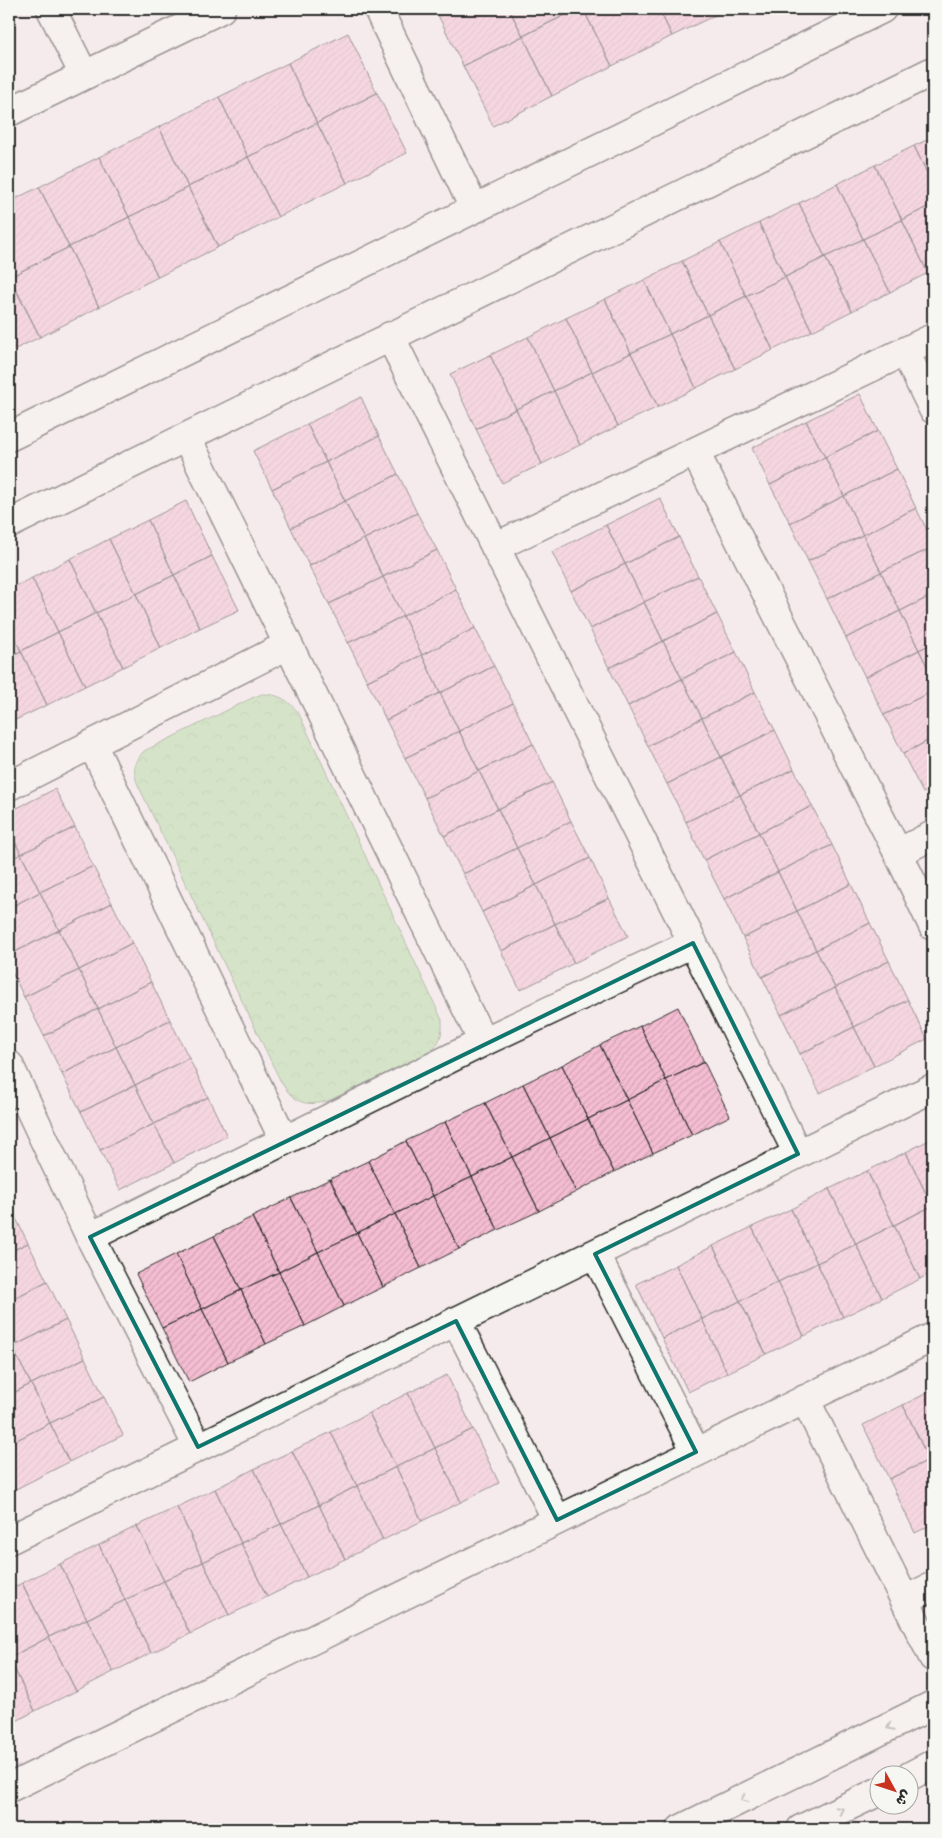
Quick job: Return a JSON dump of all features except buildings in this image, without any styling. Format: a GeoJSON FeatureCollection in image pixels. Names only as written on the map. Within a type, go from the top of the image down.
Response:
{"type":"FeatureCollection","features":[{"type":"Feature","properties":{"kind":"street"},"geometry":{"type":"LineString","coordinates":[[51,9],[84,75]]}},
{"type":"Feature","properties":{"kind":"street"},"geometry":{"type":"LineString","coordinates":[[9,112],[221,9]]}},
{"type":"Feature","properties":{"kind":"street"},"geometry":{"type":"LineString","coordinates":[[378,9],[474,208]]}},
{"type":"Feature","properties":{"kind":"street"},"geometry":{"type":"LineString","coordinates":[[9,437],[882,9]]}},
{"type":"Feature","properties":{"kind":"street"},"geometry":{"type":"LineString","coordinates":[[9,524],[933,71]]}},
{"type":"Feature","properties":{"kind":"street"},"geometry":{"type":"LineString","coordinates":[[390,336],[798,1154]]}},
{"type":"Feature","properties":{"kind":"street"},"geometry":{"type":"LineString","coordinates":[[495,548],[933,338]]}},
{"type":"Feature","properties":{"kind":"street"},"geometry":{"type":"LineString","coordinates":[[905,352],[933,409]]}},
{"type":"Feature","properties":{"kind":"street"},"geometry":{"type":"LineString","coordinates":[[187,438],[483,1042]]}},
{"type":"Feature","properties":{"kind":"street"},"geometry":{"type":"LineString","coordinates":[[695,452],[933,926]]}},
{"type":"Feature","properties":{"kind":"street"},"geometry":{"type":"LineString","coordinates":[[9,786],[288,645]]}},
{"type":"Feature","properties":{"kind":"street"},"geometry":{"type":"LineString","coordinates":[[92,744],[284,1140]]}},
{"type":"Feature","properties":{"kind":"street"},"geometry":{"type":"LineString","coordinates":[[898,853],[933,835]]}},
{"type":"Feature","properties":{"kind":"street"},"geometry":{"type":"LineString","coordinates":[[90,1237],[483,1042],[693,943]]}},
{"type":"Feature","properties":{"kind":"street"},"geometry":{"type":"LineString","coordinates":[[9,1065],[90,1237],[198,1447]]}},
{"type":"Feature","properties":{"kind":"street"},"geometry":{"type":"LineString","coordinates":[[9,1540],[933,1088]]}},
{"type":"Feature","properties":{"kind":"street"},"geometry":{"type":"LineString","coordinates":[[595,1254],[696,1452]]}},
{"type":"Feature","properties":{"kind":"street"},"geometry":{"type":"LineString","coordinates":[[456,1321],[558,1520]]}},
{"type":"Feature","properties":{"kind":"street"},"geometry":{"type":"LineString","coordinates":[[9,1788],[933,1336]]}},
{"type":"Feature","properties":{"kind":"street"},"geometry":{"type":"LineString","coordinates":[[805,1399],[933,1657]]}},
{"type":"Feature","properties":{"kind":"street"},"geometry":{"type":"LineString","coordinates":[[905,1600],[933,1586]]}},
{"type":"Feature","properties":{"kind":"street"},"geometry":{"type":"LineString","coordinates":[[681,1829],[933,1705]]}},
{"type":"Feature","properties":{"kind":"street"},"geometry":{"type":"LineString","coordinates":[[920,1771],[933,1764]]}},
{"type":"Feature","properties":{"kind":"street"},"geometry":{"type":"LineString","coordinates":[[801,1829],[870,1796]]}},
{"type":"Feature","properties":{"kind":"highlighted area"},"geometry":{"type":"Polygon","coordinates":[[[693,943],[798,1154],[595,1254],[696,1452],[557,1520],[456,1321],[198,1447],[90,1237],[693,943]]]}},
{"type":"Feature","properties":{"kind":"green space"},"geometry":{"type":"Polygon","coordinates":[[[262,694],[274,695],[283,699],[299,714],[442,1020],[440,1038],[431,1052],[330,1100],[314,1103],[301,1102],[295,1099],[280,1080],[138,785],[135,775],[136,763],[144,751],[262,694]]]}}]}
